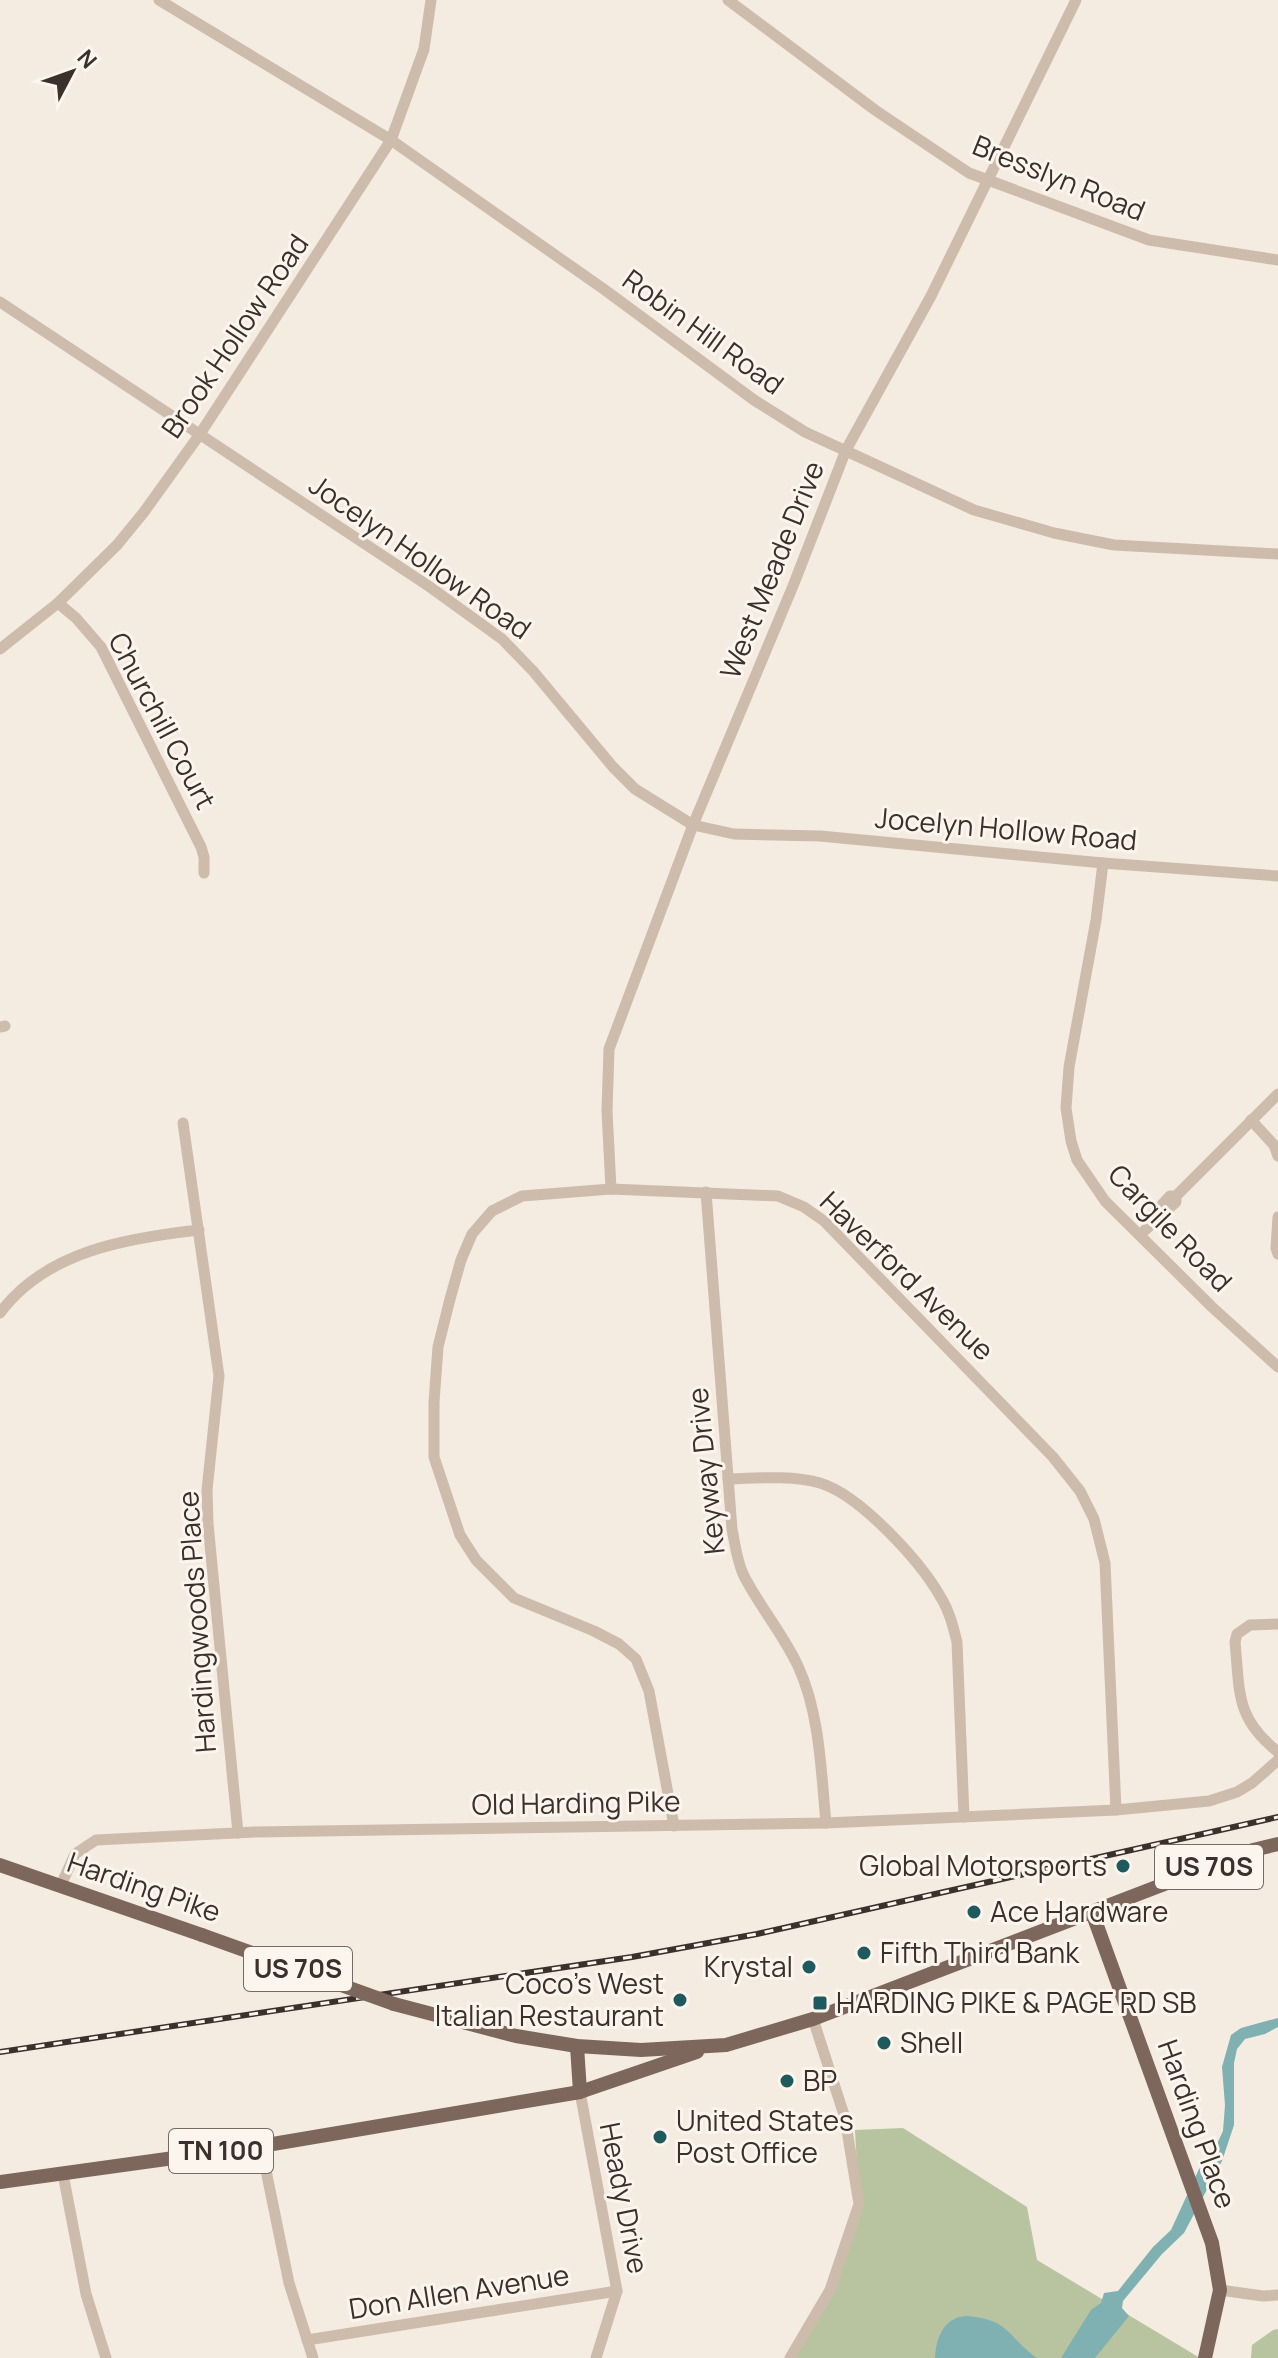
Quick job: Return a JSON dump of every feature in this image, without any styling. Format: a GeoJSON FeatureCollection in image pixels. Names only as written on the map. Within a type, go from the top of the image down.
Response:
{"type":"FeatureCollection","features":[{"type":"Feature","properties":{"kind":"main road","name":"Harding Pike"},"geometry":{"type":"LineString","coordinates":[[0,1865],[394,2004],[516,2036],[577,2046],[641,2050],[712,2047],[756,2038],[1253,1850],[1278,1844]]}},
{"type":"Feature","properties":{"kind":"main road","name":"Harding Place"},"geometry":{"type":"LineString","coordinates":[[1092,1912],[1212,2243],[1220,2290],[1205,2358]]}},
{"type":"Feature","properties":{"kind":"main road"},"geometry":{"type":"LineString","coordinates":[[577,2046],[580,2092]]}},
{"type":"Feature","properties":{"kind":"main road","name":"TN 100"},"geometry":{"type":"LineString","coordinates":[[0,2182],[261,2146],[580,2092],[712,2047]]}},
{"type":"Feature","properties":{"kind":"street","name":"Robin Hill Road"},"geometry":{"type":"LineString","coordinates":[[159,0],[391,140],[605,290],[754,400],[805,432],[974,510],[1054,533],[1114,545],[1278,554]]}},
{"type":"Feature","properties":{"kind":"street","name":"Brook Hollow Road"},"geometry":{"type":"LineString","coordinates":[[0,649],[58,603],[117,545],[200,434],[391,140],[424,49],[431,0]]}},
{"type":"Feature","properties":{"kind":"street","name":"Bresslyn Road"},"geometry":{"type":"LineString","coordinates":[[728,0],[897,125],[969,173],[1149,240],[1278,260]]}},
{"type":"Feature","properties":{"kind":"street","name":"West Meade Drive"},"geometry":{"type":"LineString","coordinates":[[611,1189],[607,1111],[609,1049],[693,825],[846,450],[931,296],[1076,0]]}},
{"type":"Feature","properties":{"kind":"street","name":"Jocelyn Hollow Road"},"geometry":{"type":"LineString","coordinates":[[0,302],[430,587],[502,639],[635,789],[693,825],[734,834],[854,838],[1103,863],[1278,876]]}},
{"type":"Feature","properties":{"kind":"street","name":"Churchill Court"},"geometry":{"type":"LineString","coordinates":[[58,603],[101,647],[201,847],[204,873]]}},
{"type":"Feature","properties":{"kind":"street","name":"Cargile Road"},"geometry":{"type":"LineString","coordinates":[[1103,863],[1096,920],[1072,1044],[1066,1108],[1077,1160],[1105,1201],[1143,1232],[1278,1367]]}},
{"type":"Feature","properties":{"kind":"street"},"geometry":{"type":"LineString","coordinates":[[1143,1232],[1153,1226],[1176,1202],[1176,1196],[1278,1094]]}},
{"type":"Feature","properties":{"kind":"street"},"geometry":{"type":"LineString","coordinates":[[1251,1120],[1274,1145],[1278,1156]]}},
{"type":"Feature","properties":{"kind":"street","name":"Hardingwoods Place"},"geometry":{"type":"LineString","coordinates":[[183,1123],[219,1376],[207,1490],[208,1524],[238,1833]]}},
{"type":"Feature","properties":{"kind":"street","name":"Haverford Avenue"},"geometry":{"type":"LineString","coordinates":[[674,1826],[649,1691],[636,1659],[619,1644],[594,1631],[514,1598],[494,1580],[460,1535],[434,1457],[438,1347],[461,1260],[472,1234],[492,1211],[522,1196],[611,1189],[706,1192],[778,1196],[804,1207],[824,1221],[1053,1457],[1080,1491],[1094,1519],[1105,1563],[1116,1810]]}},
{"type":"Feature","properties":{"kind":"street","name":"Keyway Drive"},"geometry":{"type":"LineString","coordinates":[[706,1192],[732,1529],[743,1574],[784,1638],[799,1668],[817,1730],[826,1823]]}},
{"type":"Feature","properties":{"kind":"street"},"geometry":{"type":"LineString","coordinates":[[1278,1217],[1278,1254]]}},
{"type":"Feature","properties":{"kind":"street"},"geometry":{"type":"LineString","coordinates":[[0,1313],[39,1276],[75,1254],[149,1236],[199,1230]]}},
{"type":"Feature","properties":{"kind":"street"},"geometry":{"type":"LineString","coordinates":[[728,1479],[805,1480],[832,1489],[855,1502],[875,1520],[927,1576],[950,1616],[957,1642],[964,1817]]}},
{"type":"Feature","properties":{"kind":"street"},"geometry":{"type":"LineString","coordinates":[[1278,1624],[1250,1625],[1237,1634],[1235,1642],[1244,1715],[1261,1738],[1278,1752]]}},
{"type":"Feature","properties":{"kind":"street","name":"Old Harding Pike"},"geometry":{"type":"LineString","coordinates":[[61,1885],[75,1854],[96,1840],[238,1833],[826,1823],[1190,1805],[1218,1799],[1252,1783],[1278,1760]]}},
{"type":"Feature","properties":{"kind":"street"},"geometry":{"type":"LineString","coordinates":[[790,2358],[830,2290],[859,2204],[845,2118],[813,2019]]}},
{"type":"Feature","properties":{"kind":"street","name":"Heady Drive"},"geometry":{"type":"LineString","coordinates":[[580,2092],[617,2291],[596,2358]]}},
{"type":"Feature","properties":{"kind":"street"},"geometry":{"type":"LineString","coordinates":[[261,2146],[289,2283],[313,2358]]}},
{"type":"Feature","properties":{"kind":"street"},"geometry":{"type":"LineString","coordinates":[[63,2174],[86,2294],[106,2358]]}},
{"type":"Feature","properties":{"kind":"street"},"geometry":{"type":"LineString","coordinates":[[1220,2290],[1278,2295]]}},
{"type":"Feature","properties":{"kind":"street","name":"Don Allen Avenue"},"geometry":{"type":"LineString","coordinates":[[307,2340],[617,2291]]}},
{"type":"Feature","properties":{"kind":"green space"},"geometry":{"type":"Polygon","coordinates":[[[903,2128],[1027,2207],[1037,2260],[1200,2358],[790,2358],[830,2290],[859,2204],[855,2130],[903,2128]]]}},
{"type":"Feature","properties":{"kind":"green space"},"geometry":{"type":"Polygon","coordinates":[[[1278,2329],[1278,2358],[1251,2358],[1252,2345],[1278,2329]]]}},
{"type":"Feature","properties":{"kind":"water"},"geometry":{"type":"Polygon","coordinates":[[[1278,2018],[1278,2027],[1245,2039],[1237,2049],[1234,2063],[1234,2125],[1222,2161],[1184,2233],[1123,2301],[1122,2308],[1129,2316],[1095,2358],[1061,2358],[1091,2310],[1101,2303],[1104,2293],[1118,2291],[1153,2247],[1171,2230],[1199,2169],[1209,2161],[1223,2131],[1225,2105],[1222,2067],[1231,2035],[1241,2028],[1278,2018]]]}},
{"type":"Feature","properties":{"kind":"water"},"geometry":{"type":"Polygon","coordinates":[[[966,2316],[1000,2325],[1037,2358],[935,2358],[937,2343],[947,2324],[966,2316]]]}},
{"type":"Feature","properties":{"kind":"railway"},"geometry":{"type":"LineString","coordinates":[[0,2052],[632,1957],[757,1934],[1278,1817]]}},
{"type":"Feature","properties":{"kind":"place","name":"Global Motorsports"},"geometry":{"type":"Point","coordinates":[1123,1866]}},
{"type":"Feature","properties":{"kind":"place","name":"Ace Hardware"},"geometry":{"type":"Point","coordinates":[974,1912]}},
{"type":"Feature","properties":{"kind":"place","name":"Fifth Third Bank"},"geometry":{"type":"Point","coordinates":[864,1953]}},
{"type":"Feature","properties":{"kind":"place","name":"Krystal"},"geometry":{"type":"Point","coordinates":[809,1967]}},
{"type":"Feature","properties":{"kind":"place","name":"Coco's West Italian Restaurant"},"geometry":{"type":"Point","coordinates":[680,2000]}},
{"type":"Feature","properties":{"kind":"place","name":"HARDING PIKE & PAGE RD SB"},"geometry":{"type":"Point","coordinates":[820,2003]}},
{"type":"Feature","properties":{"kind":"place","name":"Shell"},"geometry":{"type":"Point","coordinates":[884,2043]}},
{"type":"Feature","properties":{"kind":"place","name":"BP"},"geometry":{"type":"Point","coordinates":[787,2081]}},
{"type":"Feature","properties":{"kind":"place","name":"United States Post Office"},"geometry":{"type":"Point","coordinates":[660,2137]}}]}
